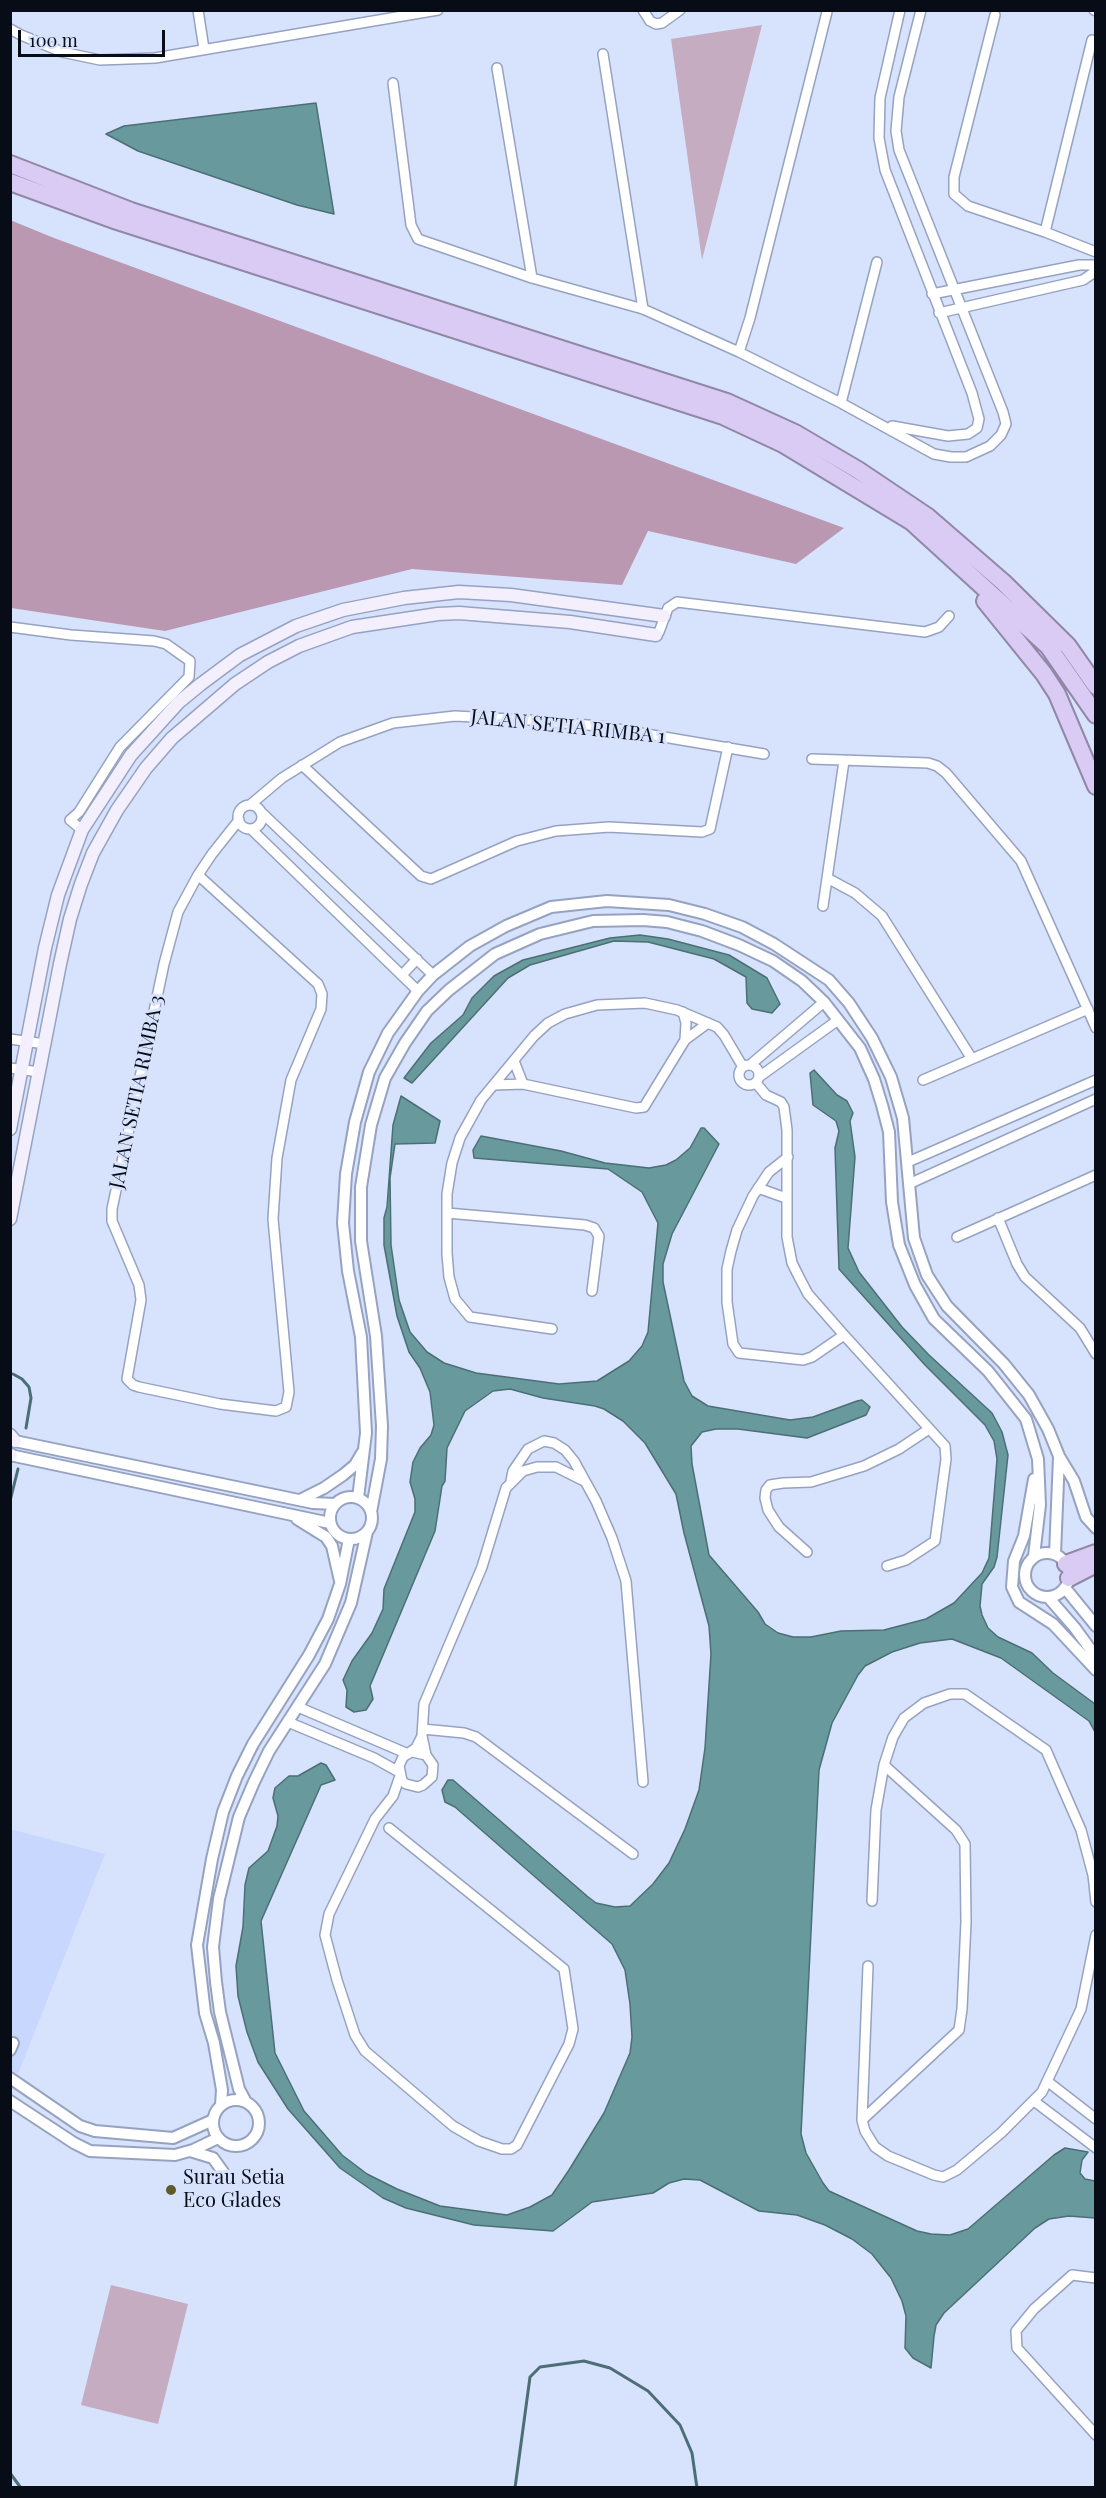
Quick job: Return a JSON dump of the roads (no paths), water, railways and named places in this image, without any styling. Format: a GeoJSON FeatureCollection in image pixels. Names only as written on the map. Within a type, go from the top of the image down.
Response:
{"type":"FeatureCollection","features":[{"type":"Feature","properties":{"kind":"highway"},"geometry":{"type":"LineString","coordinates":[[10,164],[131,211],[727,402],[795,433],[858,470],[928,517],[1003,582],[1068,646],[1095,686]]}},
{"type":"Feature","properties":{"kind":"highway"},"geometry":{"type":"LineString","coordinates":[[10,182],[117,221],[723,416],[783,444],[912,522],[1048,646],[1095,715]]}},
{"type":"Feature","properties":{"kind":"highway"},"geometry":{"type":"LineString","coordinates":[[912,522],[993,609],[1044,674],[1057,694],[1095,786]]}},
{"type":"Feature","properties":{"kind":"highway"},"geometry":{"type":"LineString","coordinates":[[1064,1571],[1095,1552]]}},
{"type":"Feature","properties":{"kind":"highway"},"geometry":{"type":"LineString","coordinates":[[1064,1571],[1095,1563]]}},
{"type":"Feature","properties":{"kind":"main road"},"geometry":{"type":"LineString","coordinates":[[10,1129],[16,1069],[28,1041],[45,948],[58,895],[82,830],[131,755],[178,702],[240,655],[296,626],[343,610],[404,598],[459,592],[542,598],[664,616]]}},
{"type":"Feature","properties":{"kind":"main road"},"geometry":{"type":"LineString","coordinates":[[10,1219],[70,919],[93,853],[117,810],[146,768],[172,738],[235,684],[299,646],[352,627],[438,614],[528,618],[656,634]]}},
{"type":"Feature","properties":{"kind":"street"},"geometry":{"type":"LineString","coordinates":[[198,10],[204,49]]}},
{"type":"Feature","properties":{"kind":"street"},"geometry":{"type":"LineString","coordinates":[[10,28],[62,52],[100,60],[155,58],[438,10]]}},
{"type":"Feature","properties":{"kind":"street"},"geometry":{"type":"LineString","coordinates":[[643,10],[650,21],[656,24],[662,23],[680,10]]}},
{"type":"Feature","properties":{"kind":"street"},"geometry":{"type":"LineString","coordinates":[[884,424],[948,436],[968,434],[977,428],[979,419],[972,393],[885,170],[879,138],[880,98],[900,10]]}},
{"type":"Feature","properties":{"kind":"street"},"geometry":{"type":"LineString","coordinates":[[393,83],[411,225],[418,239],[532,278],[643,309],[739,352],[884,424],[934,454],[966,457],[990,446],[1001,435],[1006,424],[899,150],[896,131],[899,97],[921,10]]}},
{"type":"Feature","properties":{"kind":"street"},"geometry":{"type":"LineString","coordinates":[[739,352],[750,318],[826,12]]}},
{"type":"Feature","properties":{"kind":"street"},"geometry":{"type":"LineString","coordinates":[[995,15],[954,177],[954,194],[968,206],[1095,252]]}},
{"type":"Feature","properties":{"kind":"street"},"geometry":{"type":"LineString","coordinates":[[1045,232],[1092,40]]}},
{"type":"Feature","properties":{"kind":"street"},"geometry":{"type":"LineString","coordinates":[[603,54],[643,309]]}},
{"type":"Feature","properties":{"kind":"street"},"geometry":{"type":"LineString","coordinates":[[497,68],[532,278]]}},
{"type":"Feature","properties":{"kind":"street"},"geometry":{"type":"LineString","coordinates":[[841,403],[877,262]]}},
{"type":"Feature","properties":{"kind":"street"},"geometry":{"type":"LineString","coordinates":[[932,294],[1078,265],[1095,265]]}},
{"type":"Feature","properties":{"kind":"street"},"geometry":{"type":"LineString","coordinates":[[939,313],[1083,280],[1095,271]]}},
{"type":"Feature","properties":{"kind":"street"},"geometry":{"type":"LineString","coordinates":[[656,634],[672,603],[688,603],[925,632],[939,627],[949,616]]}},
{"type":"Feature","properties":{"kind":"street"},"geometry":{"type":"LineString","coordinates":[[10,627],[71,635],[154,641],[166,644],[190,661],[189,677],[120,747],[79,812],[70,820],[82,830]]}},
{"type":"Feature","properties":{"kind":"street","name":"JALAN SETIA RIMBA 1"},"geometry":{"type":"LineString","coordinates":[[250,805],[282,778],[340,742],[393,723],[455,716],[599,726],[764,754]]}},
{"type":"Feature","properties":{"kind":"street"},"geometry":{"type":"LineString","coordinates":[[302,765],[421,876],[431,879],[517,841],[556,831],[609,827],[691,832],[710,829],[728,747]]}},
{"type":"Feature","properties":{"kind":"street"},"geometry":{"type":"LineString","coordinates":[[812,759],[928,763],[946,773],[1021,861],[1095,1028]]}},
{"type":"Feature","properties":{"kind":"street"},"geometry":{"type":"LineString","coordinates":[[823,906],[844,761]]}},
{"type":"Feature","properties":{"kind":"street"},"geometry":{"type":"LineString","coordinates":[[418,991],[251,829],[243,826],[239,820],[241,810],[250,805],[260,811],[433,975]]}},
{"type":"Feature","properties":{"kind":"street"},"geometry":{"type":"LineString","coordinates":[[251,829],[262,820],[260,811]]}},
{"type":"Feature","properties":{"kind":"street","name":"JALAN SETIA RIMBA 3"},"geometry":{"type":"LineString","coordinates":[[198,875],[318,984],[322,994],[321,1010],[291,1080],[277,1158],[273,1219],[289,1392],[286,1407],[276,1411],[220,1404],[133,1385],[127,1378],[141,1300],[139,1286],[112,1221],[112,1209],[164,964],[178,912],[198,875],[239,820]]}},
{"type":"Feature","properties":{"kind":"street"},"geometry":{"type":"LineString","coordinates":[[827,878],[855,893],[882,916],[972,1059]]}},
{"type":"Feature","properties":{"kind":"street"},"geometry":{"type":"LineString","coordinates":[[358,1498],[364,1449],[361,1337],[348,1271],[343,1223],[346,1174],[355,1122],[369,1072],[388,1034],[418,991],[433,975],[470,946],[497,931],[551,908],[607,901],[669,905],[742,927],[774,944],[829,980],[849,1003],[872,1038],[891,1077],[903,1118],[914,1238],[927,1275],[947,1306],[1004,1364],[1029,1395],[1074,1481],[1086,1517],[1095,1528]]}},
{"type":"Feature","properties":{"kind":"street"},"geometry":{"type":"LineString","coordinates":[[371,1512],[381,1459],[382,1426],[376,1336],[360,1241],[361,1187],[371,1125],[385,1078],[427,1011],[449,990],[495,954],[540,934],[593,921],[667,922],[702,931],[773,961],[802,981],[824,1002],[860,1048],[874,1078],[889,1132],[892,1202],[899,1245],[915,1285],[934,1318],[988,1371],[1026,1419],[1038,1459],[1040,1505],[1035,1556],[1025,1570],[1027,1586],[1039,1596],[1048,1597],[1060,1593],[1064,1571],[1059,1456]]}},
{"type":"Feature","properties":{"kind":"street"},"geometry":{"type":"LineString","coordinates":[[402,975],[417,959]]}},
{"type":"Feature","properties":{"kind":"street"},"geometry":{"type":"LineString","coordinates":[[824,1002],[746,1066],[739,1076],[740,1080],[747,1086],[758,1080],[838,1020]]}},
{"type":"Feature","properties":{"kind":"street"},"geometry":{"type":"LineString","coordinates":[[552,1329],[470,1317],[455,1299],[449,1277],[447,1194],[452,1163],[460,1138],[475,1110],[534,1036],[548,1023],[582,1008],[611,1003],[645,1003],[682,1012],[717,1027],[746,1066],[759,1070],[758,1080],[766,1095],[781,1102],[784,1107],[788,1156],[787,1237],[792,1263],[808,1294],[945,1446],[946,1459],[935,1541],[906,1560],[887,1566]]}},
{"type":"Feature","properties":{"kind":"street"},"geometry":{"type":"LineString","coordinates":[[923,1080],[1088,1009]]}},
{"type":"Feature","properties":{"kind":"street"},"geometry":{"type":"LineString","coordinates":[[682,1012],[686,1023],[685,1040]]}},
{"type":"Feature","properties":{"kind":"street"},"geometry":{"type":"LineString","coordinates":[[494,1085],[523,1084],[636,1108],[644,1107],[685,1040],[708,1023]]}},
{"type":"Feature","properties":{"kind":"street"},"geometry":{"type":"LineString","coordinates":[[10,1039],[45,1044]]}},
{"type":"Feature","properties":{"kind":"street"},"geometry":{"type":"LineString","coordinates":[[514,1061],[523,1084]]}},
{"type":"Feature","properties":{"kind":"street"},"geometry":{"type":"LineString","coordinates":[[16,1069],[39,1072]]}},
{"type":"Feature","properties":{"kind":"street"},"geometry":{"type":"LineString","coordinates":[[908,1162],[1095,1080]]}},
{"type":"Feature","properties":{"kind":"street"},"geometry":{"type":"LineString","coordinates":[[910,1183],[1095,1099]]}},
{"type":"Feature","properties":{"kind":"street"},"geometry":{"type":"LineString","coordinates":[[788,1156],[777,1164],[758,1188],[737,1230],[727,1269],[727,1302],[736,1349],[740,1353],[803,1360],[812,1357],[844,1335]]}},
{"type":"Feature","properties":{"kind":"street"},"geometry":{"type":"LineString","coordinates":[[957,1237],[1095,1174]]}},
{"type":"Feature","properties":{"kind":"street"},"geometry":{"type":"LineString","coordinates":[[758,1188],[786,1198]]}},
{"type":"Feature","properties":{"kind":"street"},"geometry":{"type":"LineString","coordinates":[[447,1213],[585,1225],[594,1228],[599,1236],[592,1291]]}},
{"type":"Feature","properties":{"kind":"street"},"geometry":{"type":"LineString","coordinates":[[998,1218],[1017,1264],[1025,1276],[1080,1328],[1095,1354]]}},
{"type":"Feature","properties":{"kind":"street"},"geometry":{"type":"LineString","coordinates":[[807,1552],[778,1527],[768,1510],[765,1498],[766,1490],[770,1485],[821,1480],[864,1466],[899,1449],[929,1429]]}},
{"type":"Feature","properties":{"kind":"street"},"geometry":{"type":"LineString","coordinates":[[12,1438],[299,1500],[335,1504]]}},
{"type":"Feature","properties":{"kind":"street"},"geometry":{"type":"LineString","coordinates":[[393,1796],[412,1786],[423,1785],[432,1777],[433,1765],[426,1755],[422,1732],[424,1704],[482,1567],[497,1513],[513,1471],[528,1449],[544,1441],[565,1450],[574,1461],[596,1501],[612,1538],[626,1581],[642,1782]]}},
{"type":"Feature","properties":{"kind":"street"},"geometry":{"type":"LineString","coordinates":[[299,1500],[324,1488],[343,1475],[355,1465],[364,1449]]}},
{"type":"Feature","properties":{"kind":"street"},"geometry":{"type":"LineString","coordinates":[[556,1467],[565,1450]]}},
{"type":"Feature","properties":{"kind":"street"},"geometry":{"type":"LineString","coordinates":[[11,1455],[330,1523]]}},
{"type":"Feature","properties":{"kind":"street"},"geometry":{"type":"LineString","coordinates":[[1038,1459],[1024,1536],[1014,1561],[1012,1587],[1019,1602],[1053,1624],[1095,1670]]}},
{"type":"Feature","properties":{"kind":"street"},"geometry":{"type":"LineString","coordinates":[[511,1481],[530,1468],[556,1467],[584,1481]]}},
{"type":"Feature","properties":{"kind":"street"},"geometry":{"type":"LineString","coordinates":[[348,1539],[347,1557],[328,1619],[309,1655],[253,1744],[237,1776],[223,1812],[204,1896],[197,1945],[205,2013],[214,2043],[222,2090],[221,2105],[213,2120],[213,2126],[218,2138],[236,2146],[249,2142],[259,2125],[256,2112],[246,2103],[239,2089],[220,2012],[213,1947],[219,1899],[239,1817],[269,1751],[325,1664],[351,1603],[372,1519],[371,1512],[369,1506],[358,1498],[345,1497],[335,1504],[330,1523],[337,1534],[348,1539],[362,1536],[367,1532]]}},
{"type":"Feature","properties":{"kind":"street"},"geometry":{"type":"LineString","coordinates":[[282,1512],[315,1528],[326,1537],[332,1546],[340,1584]]}},
{"type":"Feature","properties":{"kind":"street"},"geometry":{"type":"LineString","coordinates":[[1035,1556],[1048,1553],[1064,1571],[1095,1626]]}},
{"type":"Feature","properties":{"kind":"street"},"geometry":{"type":"LineString","coordinates":[[1048,1597],[1075,1628],[1095,1657]]}},
{"type":"Feature","properties":{"kind":"street"},"geometry":{"type":"LineString","coordinates":[[309,1655],[325,1664]]}},
{"type":"Feature","properties":{"kind":"street"},"geometry":{"type":"LineString","coordinates":[[872,1901],[876,1810],[884,1765],[893,1737],[904,1718],[914,1710],[936,1698],[950,1694],[965,1694],[1046,1750],[1081,1830],[1093,1875],[1095,1902]]}},
{"type":"Feature","properties":{"kind":"street"},"geometry":{"type":"LineString","coordinates":[[298,1707],[410,1753],[426,1755]]}},
{"type":"Feature","properties":{"kind":"street"},"geometry":{"type":"LineString","coordinates":[[269,1719],[382,1761],[399,1774],[406,1784],[412,1786]]}},
{"type":"Feature","properties":{"kind":"street"},"geometry":{"type":"LineString","coordinates":[[382,1810],[389,1828],[564,1969],[573,2029],[569,2044],[517,2145],[511,2149],[502,2149],[479,2141],[453,2126],[365,2051],[355,2035],[325,1935],[329,1914],[369,1833],[382,1810],[393,1796],[400,1761],[410,1753],[422,1732]]}},
{"type":"Feature","properties":{"kind":"street"},"geometry":{"type":"LineString","coordinates":[[422,1732],[471,1734],[633,1854]]}},
{"type":"Feature","properties":{"kind":"street"},"geometry":{"type":"LineString","coordinates":[[862,2120],[958,2030],[962,2008],[966,1922],[965,1844],[956,1830],[884,1765]]}},
{"type":"Feature","properties":{"kind":"street"},"geometry":{"type":"LineString","coordinates":[[369,1833],[389,1828]]}},
{"type":"Feature","properties":{"kind":"street"},"geometry":{"type":"LineString","coordinates":[[868,1966],[862,2120],[865,2131],[876,2147],[888,2156],[943,2177],[957,2170],[1001,2133],[1042,2092],[1081,2009],[1095,1935]]}},
{"type":"Feature","properties":{"kind":"street"},"geometry":{"type":"LineString","coordinates":[[10,2078],[80,2126],[95,2131],[173,2138],[213,2120]]}},
{"type":"Feature","properties":{"kind":"street"},"geometry":{"type":"LineString","coordinates":[[1047,2081],[1095,2119]]}},
{"type":"Feature","properties":{"kind":"street"},"geometry":{"type":"LineString","coordinates":[[221,2105],[233,2100],[246,2103]]}},
{"type":"Feature","properties":{"kind":"street"},"geometry":{"type":"LineString","coordinates":[[10,2101],[90,2151],[175,2155],[218,2138]]}},
{"type":"Feature","properties":{"kind":"street"},"geometry":{"type":"LineString","coordinates":[[1034,2101],[1095,2148]]}},
{"type":"Feature","properties":{"kind":"street"},"geometry":{"type":"LineString","coordinates":[[190,2151],[213,2158],[223,2172]]}},
{"type":"Feature","properties":{"kind":"street"},"geometry":{"type":"LineString","coordinates":[[1095,2278],[1072,2275],[1034,2309],[1016,2331],[1017,2348],[1095,2435]]}},
{"type":"Feature","properties":{"kind":"waterway"},"geometry":{"type":"LineString","coordinates":[[13,1374],[29,1387],[31,1398],[26,1428]]}},
{"type":"Feature","properties":{"kind":"waterway"},"geometry":{"type":"LineString","coordinates":[[10,1501],[18,1469]]}},
{"type":"Feature","properties":{"kind":"waterway"},"geometry":{"type":"LineString","coordinates":[[515,2488],[530,2377],[540,2367],[584,2361],[610,2368],[648,2391],[680,2425],[692,2453],[697,2488]]}},
{"type":"Feature","properties":{"kind":"waterway"},"geometry":{"type":"LineString","coordinates":[[10,2473],[21,2488]]}},
{"type":"Feature","properties":{"kind":"place","name":"Surau Setia Eco Glades"},"geometry":{"type":"Point","coordinates":[171,2190]}}]}
